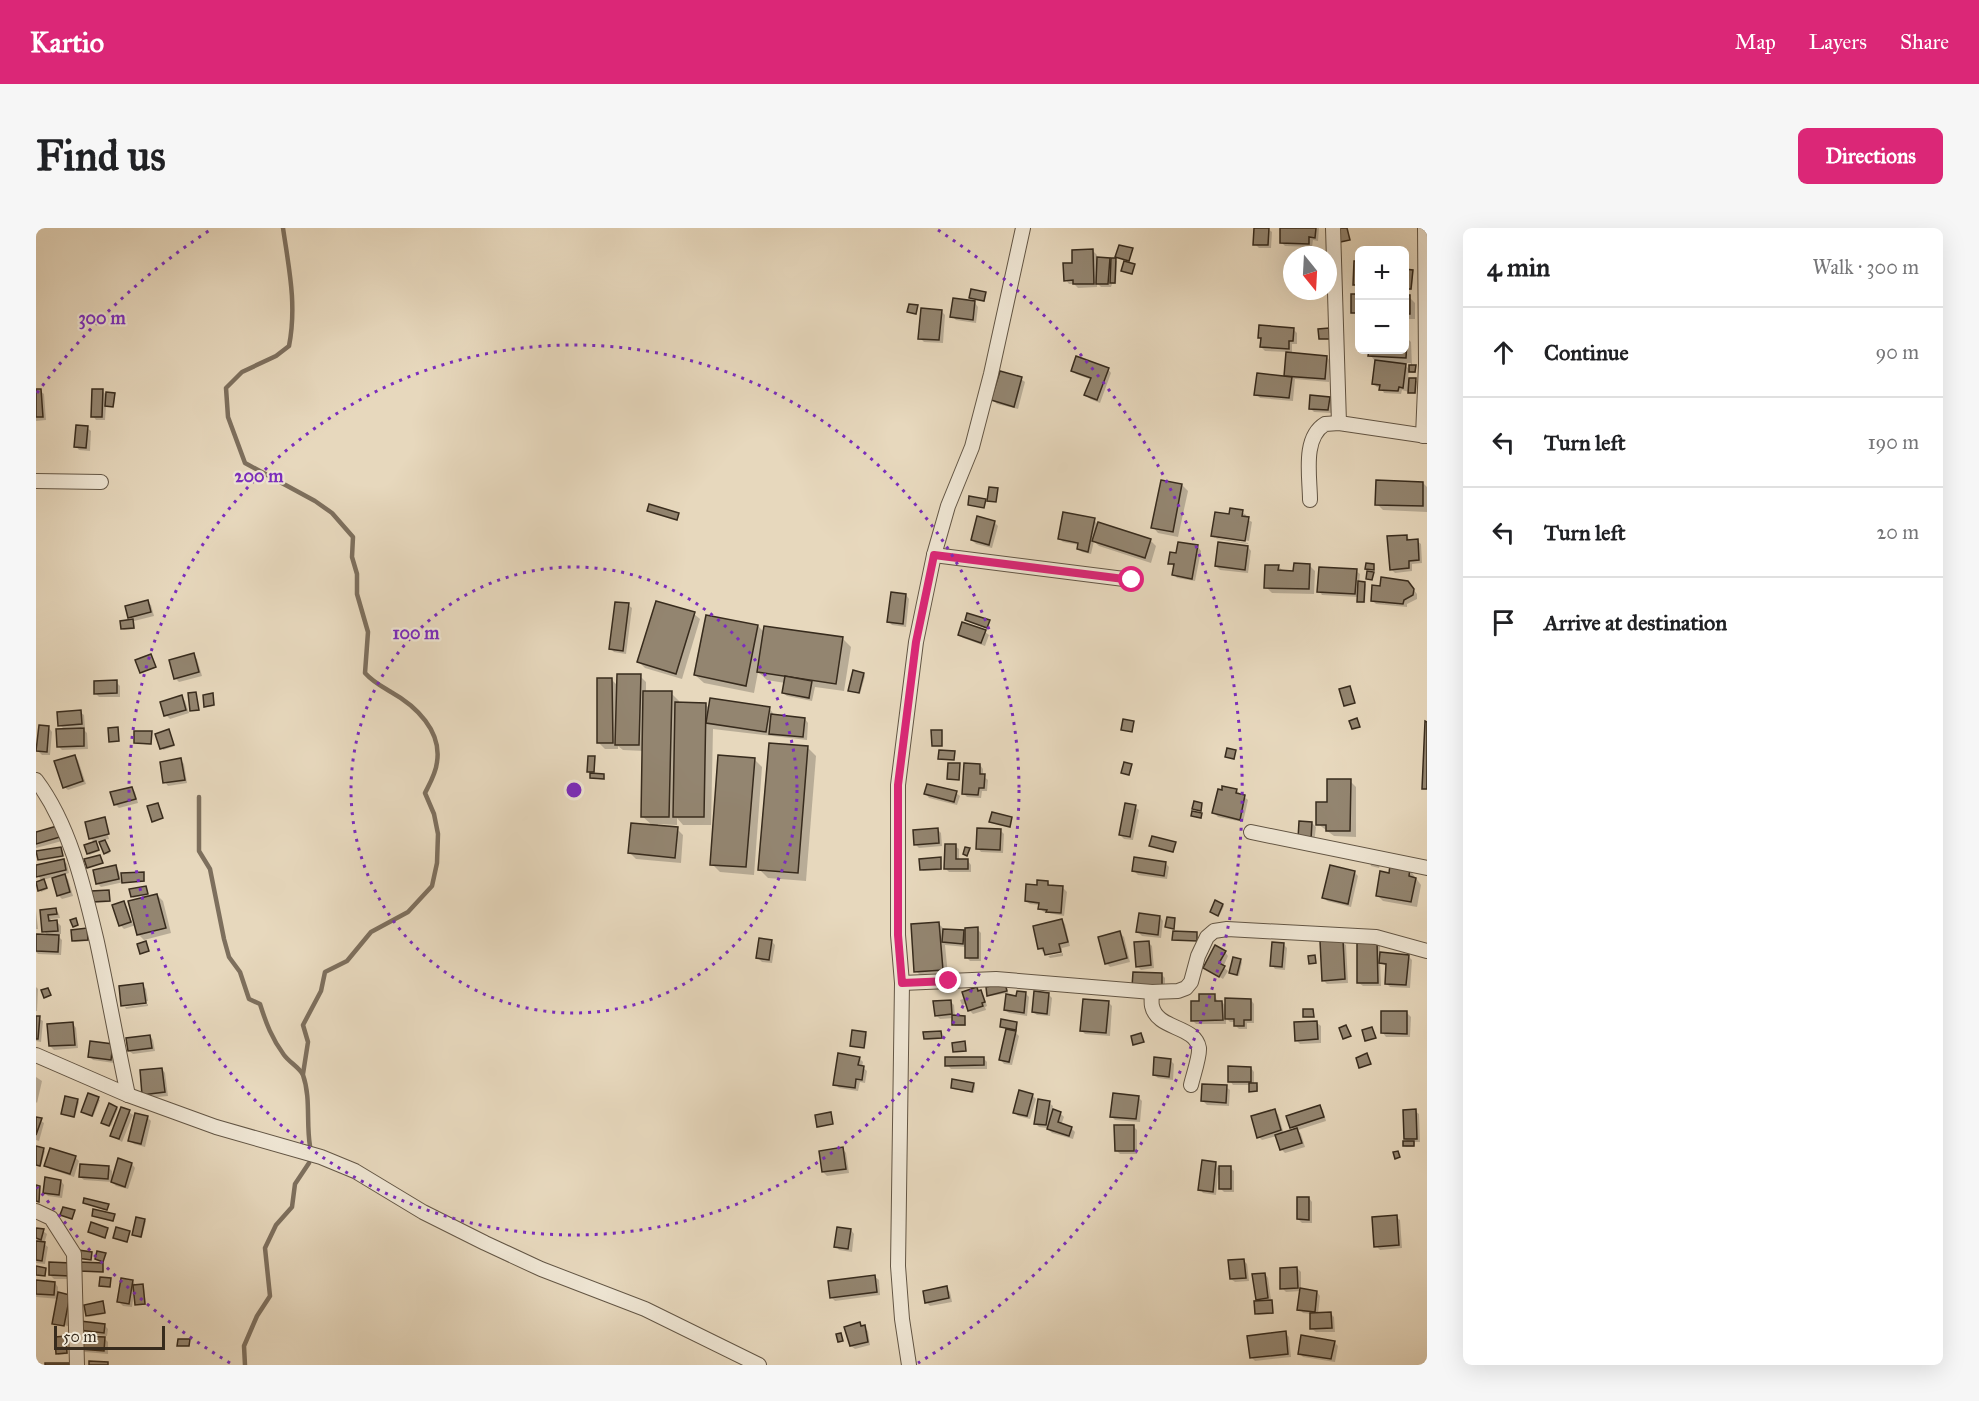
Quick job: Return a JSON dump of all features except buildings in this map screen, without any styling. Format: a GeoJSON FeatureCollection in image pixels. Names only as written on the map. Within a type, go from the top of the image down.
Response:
{"type":"FeatureCollection","features":[{"type":"Feature","properties":{"kind":"street"},"geometry":{"type":"LineString","coordinates":[[909,1365],[898,1266],[902,983],[898,935],[898,785],[916,642],[934,555],[948,506],[972,447],[991,374],[1023,228]]}},
{"type":"Feature","properties":{"kind":"street"},"geometry":{"type":"LineString","coordinates":[[1333,228],[1339,423]]}},
{"type":"Feature","properties":{"kind":"street"},"geometry":{"type":"LineString","coordinates":[[1310,500],[1310,448],[1314,434],[1325,424],[1339,423],[1425,436],[1425,228]]}},
{"type":"Feature","properties":{"kind":"street"},"geometry":{"type":"LineString","coordinates":[[36,482],[101,482]]}},
{"type":"Feature","properties":{"kind":"street"},"geometry":{"type":"LineString","coordinates":[[934,555],[1132,580]]}},
{"type":"Feature","properties":{"kind":"street"},"geometry":{"type":"LineString","coordinates":[[36,780],[45,791],[71,848],[87,901],[128,1095]]}},
{"type":"Feature","properties":{"kind":"street"},"geometry":{"type":"LineString","coordinates":[[1251,832],[1427,868]]}},
{"type":"Feature","properties":{"kind":"street"},"geometry":{"type":"LineString","coordinates":[[902,983],[996,978],[1152,992],[1178,991],[1186,988],[1191,982],[1198,956],[1207,937],[1215,931],[1227,929],[1376,937],[1427,951]]}},
{"type":"Feature","properties":{"kind":"street"},"geometry":{"type":"LineString","coordinates":[[1152,992],[1152,1007],[1157,1016],[1166,1024],[1184,1032],[1194,1040],[1199,1049],[1191,1085]]}},
{"type":"Feature","properties":{"kind":"street"},"geometry":{"type":"LineString","coordinates":[[36,1055],[128,1095],[216,1127],[321,1156],[347,1167],[423,1212],[485,1244],[645,1309],[759,1365]]}},
{"type":"Feature","properties":{"kind":"street"},"geometry":{"type":"LineString","coordinates":[[36,1211],[51,1218],[74,1254],[77,1365]]}},
{"type":"Feature","properties":{"kind":"waterway"},"geometry":{"type":"LineString","coordinates":[[283,228],[292,301],[289,346],[276,356],[242,372],[226,388],[228,417],[245,463],[315,501],[332,513],[353,537],[352,557],[357,574],[357,594],[368,632],[365,673],[418,712],[431,730],[437,751],[435,770],[425,793],[434,814],[438,834],[437,863],[432,886],[408,912],[371,932],[347,961],[325,972],[321,991],[303,1025],[308,1042],[303,1074]]}},
{"type":"Feature","properties":{"kind":"waterway"},"geometry":{"type":"LineString","coordinates":[[199,797],[199,851],[210,869],[229,957],[240,972],[249,999],[260,1004],[270,1031],[280,1049],[303,1075],[307,1093],[310,1146]]}},
{"type":"Feature","properties":{"kind":"waterway"},"geometry":{"type":"LineString","coordinates":[[245,1365],[244,1346],[257,1316],[270,1296],[265,1248],[276,1225],[292,1207],[295,1184],[309,1163]]}},
{"type":"Feature","properties":{"kind":"route"},"geometry":{"type":"LineString","coordinates":[[949,981],[902,983],[898,935],[898,785],[916,642],[934,555],[1132,580]]}}]}
